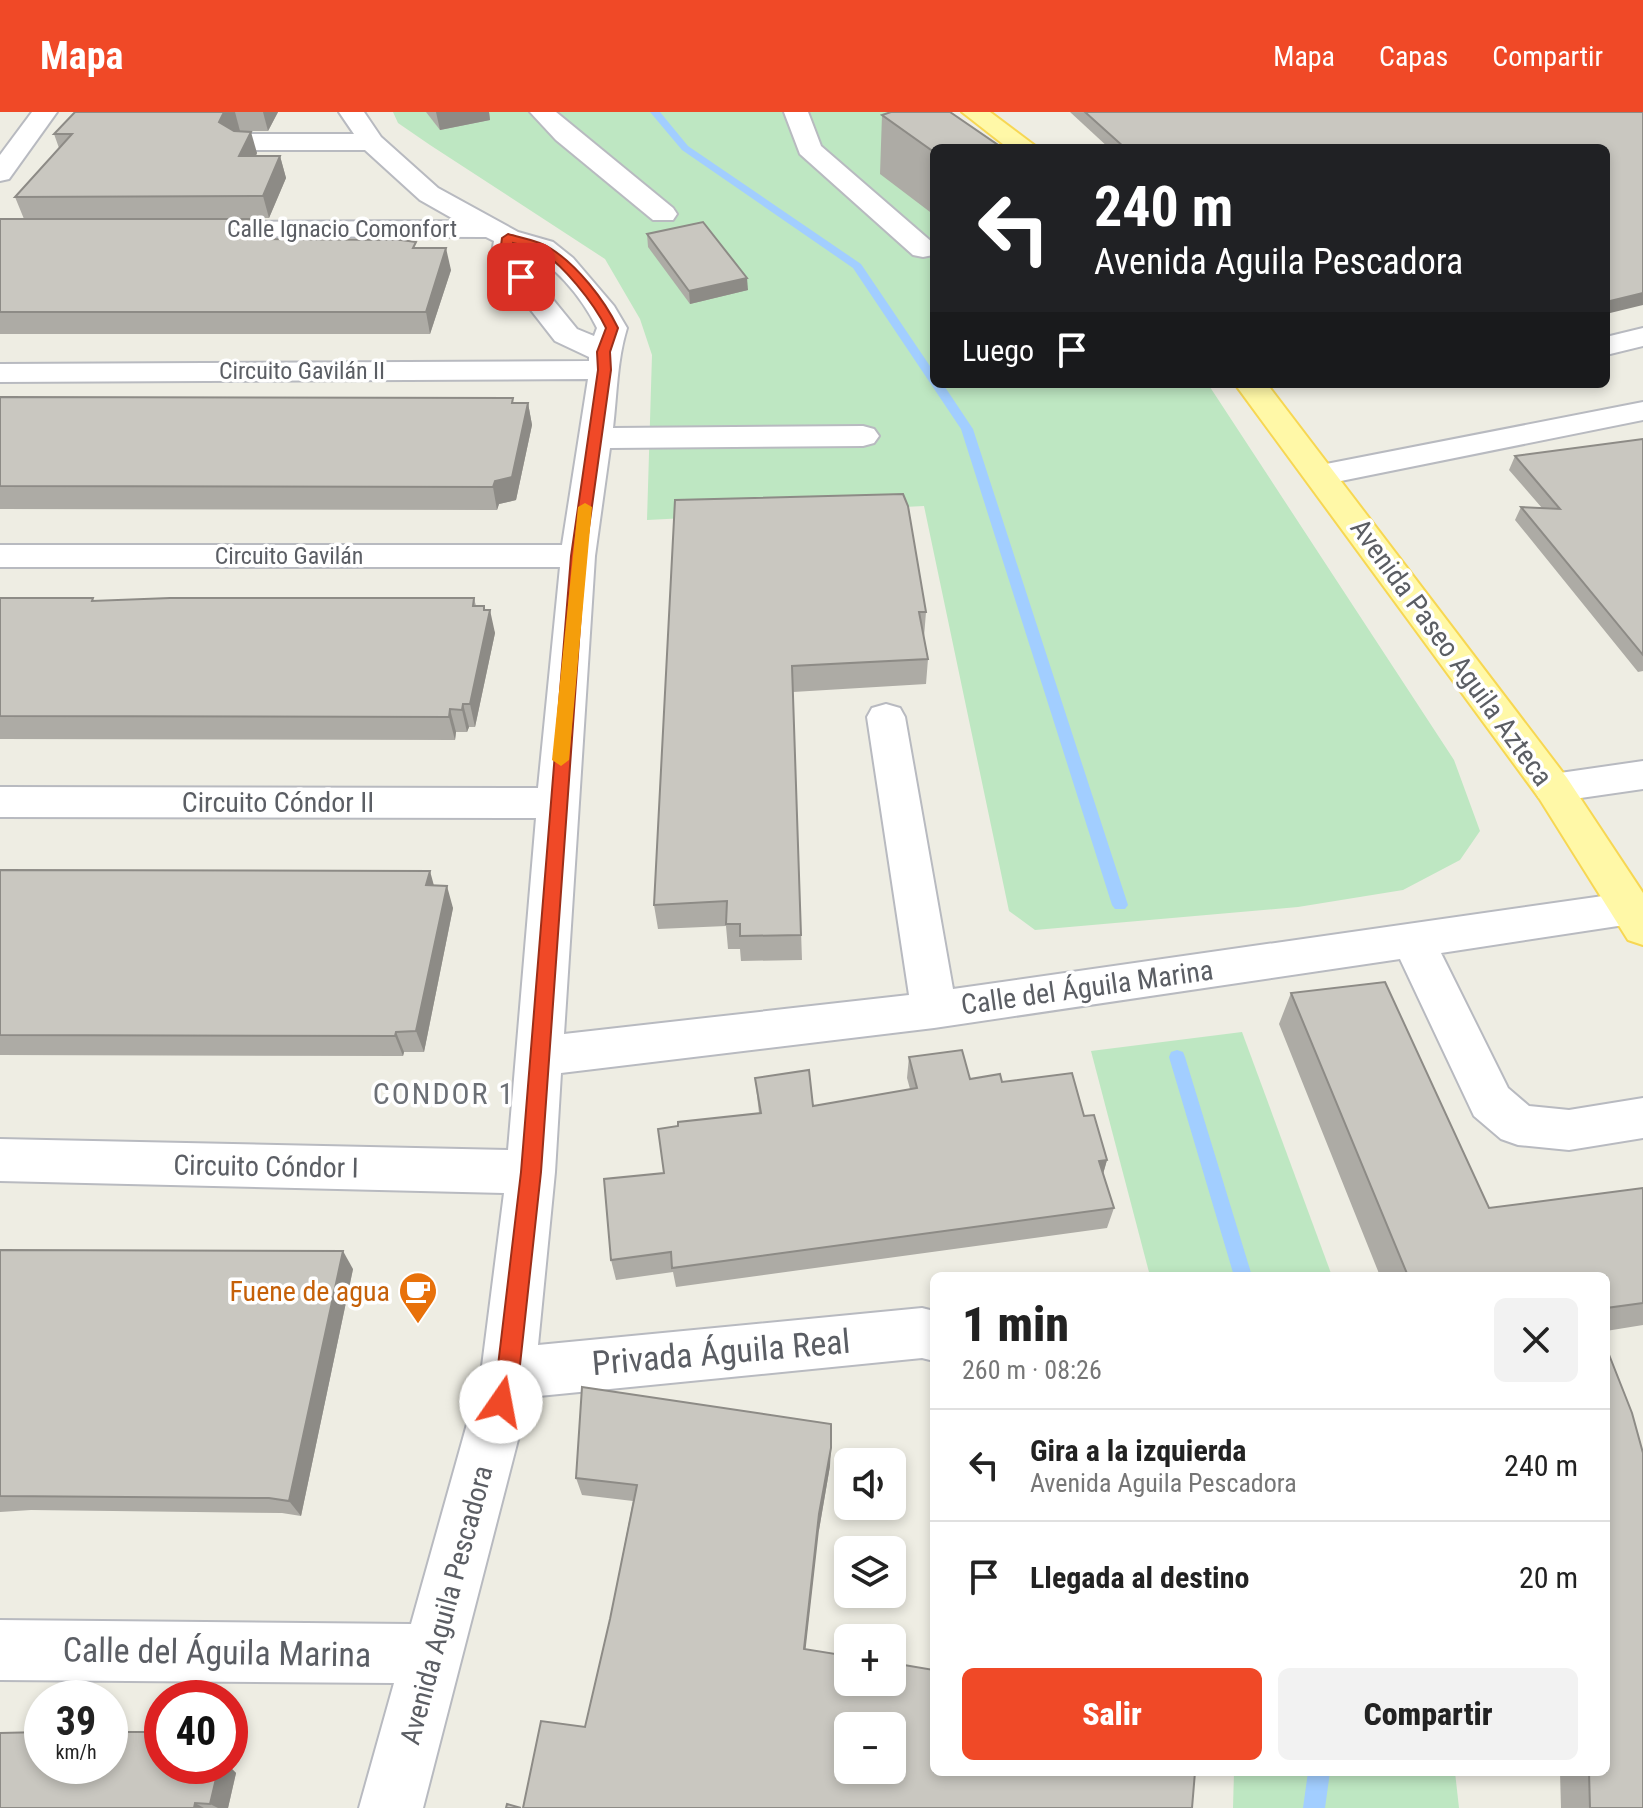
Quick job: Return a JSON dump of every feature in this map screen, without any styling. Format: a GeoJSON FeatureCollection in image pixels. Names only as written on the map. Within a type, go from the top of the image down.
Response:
{"type":"FeatureCollection","features":[{"type":"Feature","properties":{"kind":"main road"},"geometry":{"type":"LineString","coordinates":[[974,112],[1019,144]]}},
{"type":"Feature","properties":{"kind":"main road","name":"Avenida Paseo Aguila Azteca"},"geometry":{"type":"LineString","coordinates":[[1254,388],[1553,788],[1637,918]]}},
{"type":"Feature","properties":{"kind":"street"},"geometry":{"type":"LineString","coordinates":[[0,173],[45,112]]}},
{"type":"Feature","properties":{"kind":"street","name":"Avenida Aguila Pescadora"},"geometry":{"type":"LineString","coordinates":[[351,112],[372,142],[429,194],[500,233],[543,248],[563,264],[604,312],[612,328],[604,361],[578,556],[557,803],[541,1056],[508,1374],[391,1808]]}},
{"type":"Feature","properties":{"kind":"street"},"geometry":{"type":"LineString","coordinates":[[542,112],[565,135],[663,214]]}},
{"type":"Feature","properties":{"kind":"street"},"geometry":{"type":"LineString","coordinates":[[796,112],[809,149],[923,249]]}},
{"type":"Feature","properties":{"kind":"street"},"geometry":{"type":"LineString","coordinates":[[241,142],[372,142]]}},
{"type":"Feature","properties":{"kind":"street","name":"Calle Ignacio Comonfort"},"geometry":{"type":"LineString","coordinates":[[175,230],[500,233]]}},
{"type":"Feature","properties":{"kind":"street"},"geometry":{"type":"LineString","coordinates":[[500,233],[505,259],[554,321],[566,335],[604,361]]}},
{"type":"Feature","properties":{"kind":"street"},"geometry":{"type":"LineString","coordinates":[[1610,345],[1643,337]]}},
{"type":"Feature","properties":{"kind":"street","name":"Circuito Gavilán II"},"geometry":{"type":"LineString","coordinates":[[0,373],[604,361]]}},
{"type":"Feature","properties":{"kind":"street"},"geometry":{"type":"LineString","coordinates":[[1321,475],[1643,411]]}},
{"type":"Feature","properties":{"kind":"street"},"geometry":{"type":"LineString","coordinates":[[595,438],[863,436]]}},
{"type":"Feature","properties":{"kind":"street","name":"Circuito Gavilán"},"geometry":{"type":"LineString","coordinates":[[0,556],[578,556]]}},
{"type":"Feature","properties":{"kind":"street"},"geometry":{"type":"LineString","coordinates":[[886,717],[934,1010]]}},
{"type":"Feature","properties":{"kind":"street"},"geometry":{"type":"LineString","coordinates":[[1553,788],[1643,775]]}},
{"type":"Feature","properties":{"kind":"street","name":"Circuito Cóndor II"},"geometry":{"type":"LineString","coordinates":[[0,802],[557,803]]}},
{"type":"Feature","properties":{"kind":"street","name":"Calle del Águila Marina"},"geometry":{"type":"LineString","coordinates":[[541,1056],[934,1010],[1413,939],[1637,918]]}},
{"type":"Feature","properties":{"kind":"street"},"geometry":{"type":"LineString","coordinates":[[1413,939],[1491,1102],[1518,1125],[1569,1130],[1643,1118]]}},
{"type":"Feature","properties":{"kind":"street","name":"Circuito Cóndor I"},"geometry":{"type":"LineString","coordinates":[[0,1160],[531,1172]]}},
{"type":"Feature","properties":{"kind":"street","name":"Privada Águila Real"},"geometry":{"type":"LineString","coordinates":[[508,1374],[592,1363],[922,1333],[930,1335]]}},
{"type":"Feature","properties":{"kind":"street","name":"Calle del Águila Marina"},"geometry":{"type":"LineString","coordinates":[[0,1650],[434,1654]]}},
{"type":"Feature","properties":{"kind":"green space"},"geometry":{"type":"Polygon","coordinates":[[[393,112],[920,112],[932,144],[930,144],[930,388],[1211,388],[1454,760],[1480,831],[1460,860],[1403,890],[1298,907],[1035,930],[1009,911],[924,506],[647,520],[652,355],[640,319],[605,259],[398,123],[393,112]]]}},
{"type":"Feature","properties":{"kind":"green space"},"geometry":{"type":"Polygon","coordinates":[[[1242,1032],[1331,1272],[1149,1272],[1091,1051],[1242,1032]]]}},
{"type":"Feature","properties":{"kind":"green space"},"geometry":{"type":"Polygon","coordinates":[[[1234,1776],[1455,1776],[1459,1808],[1233,1808],[1234,1776]]]}},
{"type":"Feature","properties":{"kind":"building"},"geometry":{"type":"Polygon","coordinates":[[[75,112],[228,112],[219,122],[234,131],[251,132],[239,156],[280,156],[263,196],[15,197],[72,134],[54,134],[75,112]]]}},
{"type":"Feature","properties":{"kind":"building"},"geometry":{"type":"Polygon","coordinates":[[[891,112],[950,112],[997,144],[930,144],[930,149],[882,115],[891,112]]]}},
{"type":"Feature","properties":{"kind":"building"},"geometry":{"type":"Polygon","coordinates":[[[1085,112],[1643,112],[1643,293],[1610,301],[1610,144],[1121,144],[1085,112]]]}},
{"type":"Feature","properties":{"kind":"building"},"geometry":{"type":"Polygon","coordinates":[[[0,219],[254,219],[246,239],[401,240],[416,242],[413,248],[446,248],[426,312],[0,312],[0,219]]]}},
{"type":"Feature","properties":{"kind":"building"},"geometry":{"type":"Polygon","coordinates":[[[703,222],[747,278],[689,291],[647,234],[703,222]]]}},
{"type":"Feature","properties":{"kind":"building"},"geometry":{"type":"Polygon","coordinates":[[[0,397],[513,398],[512,403],[528,403],[512,477],[495,481],[493,487],[0,486],[0,397]]]}},
{"type":"Feature","properties":{"kind":"building"},"geometry":{"type":"Polygon","coordinates":[[[1643,439],[1643,655],[1521,507],[1560,509],[1515,456],[1643,439]]]}},
{"type":"Feature","properties":{"kind":"building"},"geometry":{"type":"Polygon","coordinates":[[[903,494],[908,506],[926,612],[919,612],[928,659],[792,666],[801,935],[740,936],[740,924],[726,924],[727,901],[654,905],[675,500],[903,494]]]}},
{"type":"Feature","properties":{"kind":"building"},"geometry":{"type":"Polygon","coordinates":[[[0,598],[93,598],[92,601],[474,598],[473,606],[484,606],[484,610],[490,610],[470,704],[463,704],[462,710],[450,709],[449,717],[0,716],[0,598]]]}},
{"type":"Feature","properties":{"kind":"building"},"geometry":{"type":"Polygon","coordinates":[[[0,870],[430,871],[426,885],[447,886],[416,1031],[396,1032],[395,1036],[0,1035],[0,870]]]}},
{"type":"Feature","properties":{"kind":"building"},"geometry":{"type":"Polygon","coordinates":[[[1385,982],[1489,1208],[1643,1188],[1643,1303],[1610,1307],[1610,1272],[1406,1272],[1291,993],[1385,982]]]}},
{"type":"Feature","properties":{"kind":"building"},"geometry":{"type":"Polygon","coordinates":[[[962,1050],[970,1079],[1000,1074],[1002,1082],[1072,1073],[1084,1116],[1094,1115],[1107,1160],[1099,1161],[1114,1208],[672,1268],[671,1252],[611,1260],[604,1179],[664,1173],[658,1129],[678,1126],[678,1122],[761,1113],[755,1078],[809,1070],[813,1106],[917,1088],[909,1057],[962,1050]]]}},
{"type":"Feature","properties":{"kind":"building"},"geometry":{"type":"Polygon","coordinates":[[[0,1250],[343,1251],[289,1501],[269,1498],[0,1496],[0,1250]]]}},
{"type":"Feature","properties":{"kind":"building"},"geometry":{"type":"Polygon","coordinates":[[[1610,1357],[1632,1413],[1643,1453],[1643,1808],[1590,1808],[1589,1776],[1610,1776],[1610,1357]]]}},
{"type":"Feature","properties":{"kind":"building"},"geometry":{"type":"Polygon","coordinates":[[[582,1387],[831,1424],[831,1448],[819,1514],[804,1649],[834,1654],[834,1696],[906,1696],[906,1665],[930,1669],[930,1776],[1195,1776],[1192,1808],[523,1808],[541,1721],[585,1727],[637,1485],[576,1478],[582,1387]]]}},
{"type":"Feature","properties":{"kind":"building"},"geometry":{"type":"Polygon","coordinates":[[[24,1732],[24,1784],[128,1784],[128,1732],[144,1732],[144,1784],[215,1784],[210,1804],[195,1803],[194,1808],[0,1808],[0,1733],[24,1732]]]}},
{"type":"Feature","properties":{"kind":"waterway"},"geometry":{"type":"LineString","coordinates":[[655,112],[685,148],[857,266],[930,374]]}},
{"type":"Feature","properties":{"kind":"waterway"},"geometry":{"type":"LineString","coordinates":[[940,388],[967,429],[1120,905]]}},
{"type":"Feature","properties":{"kind":"waterway"},"geometry":{"type":"LineString","coordinates":[[1177,1057],[1242,1272]]}},
{"type":"Feature","properties":{"kind":"waterway"},"geometry":{"type":"LineString","coordinates":[[1314,1808],[1318,1776]]}},
{"type":"Feature","properties":{"kind":"slow traffic"},"geometry":{"type":"LineString","coordinates":[[561,760],[585,507]]}},
{"type":"Feature","properties":{"kind":"place","name":"Fuene de agua"},"geometry":{"type":"Point","coordinates":[418,1325]}},
{"type":"Feature","properties":{"kind":"district","name":"CONDOR 1"},"geometry":{"type":"Point","coordinates":[444,1094]}},
{"type":"Feature","properties":{"kind":"route"},"geometry":{"type":"LineString","coordinates":[[501,1402],[508,1374],[531,1172],[578,556],[605,370],[604,352],[612,328],[604,312],[563,264],[543,248],[508,238],[505,259],[521,277]]}}]}
